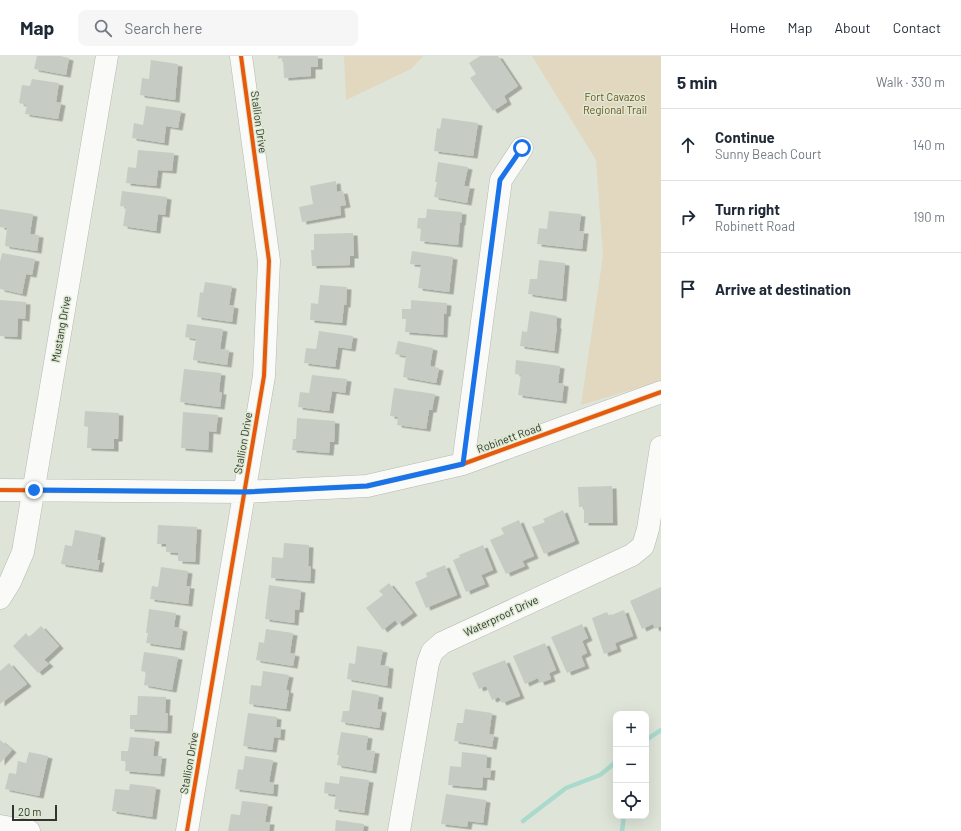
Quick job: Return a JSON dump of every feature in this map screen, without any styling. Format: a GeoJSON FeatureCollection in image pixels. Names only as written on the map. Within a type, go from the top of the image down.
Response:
{"type":"FeatureCollection","features":[{"type":"Feature","properties":{"kind":"street","name":"Mustang Drive"},"geometry":{"type":"LineString","coordinates":[[0,598],[10,582],[23,552],[107,56]]}},
{"type":"Feature","properties":{"kind":"street","name":"Stallion Drive"},"geometry":{"type":"LineString","coordinates":[[187,831],[264,376],[268,261],[241,56]]}},
{"type":"Feature","properties":{"kind":"street"},"geometry":{"type":"LineString","coordinates":[[463,464],[500,180],[522,148]]}},
{"type":"Feature","properties":{"kind":"street","name":"Robinett Road"},"geometry":{"type":"LineString","coordinates":[[0,490],[244,492],[367,486],[463,464],[661,392]]}},
{"type":"Feature","properties":{"kind":"street","name":"Waterproof Drive"},"geometry":{"type":"LineString","coordinates":[[399,831],[428,663],[432,652],[442,643],[632,555],[643,546],[648,529],[661,447]]}},
{"type":"Feature","properties":{"kind":"street"},"geometry":{"type":"LineString","coordinates":[[0,826],[30,831]]}},
{"type":"Feature","properties":{"kind":"green space"},"geometry":{"type":"Polygon","coordinates":[[[344,56],[423,56],[411,69],[346,100],[344,56]]]}},
{"type":"Feature","properties":{"kind":"green space","name":"Fort Cavazos Regional Trail"},"geometry":{"type":"Polygon","coordinates":[[[532,56],[661,56],[661,381],[581,405],[603,256],[596,160],[532,56]]]}},
{"type":"Feature","properties":{"kind":"building"},"geometry":{"type":"Polygon","coordinates":[[[37,56],[60,56],[69,58],[66,75],[34,69],[37,56]]]}},
{"type":"Feature","properties":{"kind":"building"},"geometry":{"type":"Polygon","coordinates":[[[278,56],[318,56],[318,67],[311,67],[311,76],[284,78],[283,58],[278,59],[278,56]]]}},
{"type":"Feature","properties":{"kind":"building"},"geometry":{"type":"Polygon","coordinates":[[[480,56],[498,56],[518,86],[504,96],[507,102],[493,111],[470,78],[476,74],[469,63],[480,56]]]}},
{"type":"Feature","properties":{"kind":"building"},"geometry":{"type":"Polygon","coordinates":[[[151,60],[178,64],[175,100],[140,95],[142,78],[149,79],[151,60]]]}},
{"type":"Feature","properties":{"kind":"building"},"geometry":{"type":"Polygon","coordinates":[[[32,79],[59,83],[56,102],[61,103],[58,119],[25,114],[27,105],[19,103],[22,85],[30,86],[32,79]]]}},
{"type":"Feature","properties":{"kind":"building"},"geometry":{"type":"Polygon","coordinates":[[[146,106],[181,111],[178,128],[166,126],[164,143],[132,138],[134,123],[143,125],[146,106]]]}},
{"type":"Feature","properties":{"kind":"building"},"geometry":{"type":"Polygon","coordinates":[[[442,118],[478,123],[473,156],[434,151],[437,128],[440,129],[442,118]]]}},
{"type":"Feature","properties":{"kind":"building"},"geometry":{"type":"Polygon","coordinates":[[[138,150],[174,153],[172,171],[158,170],[156,186],[126,183],[128,167],[136,168],[138,150]]]}},
{"type":"Feature","properties":{"kind":"building"},"geometry":{"type":"Polygon","coordinates":[[[438,162],[468,167],[464,186],[470,186],[467,203],[434,197],[437,182],[435,182],[438,162]]]}},
{"type":"Feature","properties":{"kind":"building"},"geometry":{"type":"Polygon","coordinates":[[[336,181],[337,192],[343,191],[346,205],[340,206],[341,215],[302,222],[299,207],[313,204],[310,186],[336,181]]]}},
{"type":"Feature","properties":{"kind":"building"},"geometry":{"type":"Polygon","coordinates":[[[122,191],[167,197],[165,215],[158,214],[156,231],[123,226],[126,207],[120,206],[122,191]]]}},
{"type":"Feature","properties":{"kind":"building"},"geometry":{"type":"Polygon","coordinates":[[[0,209],[33,214],[30,234],[39,235],[37,251],[5,246],[7,228],[0,227],[0,209]]]}},
{"type":"Feature","properties":{"kind":"building"},"geometry":{"type":"Polygon","coordinates":[[[427,209],[462,212],[458,245],[420,241],[421,229],[417,228],[418,218],[426,218],[427,209]]]}},
{"type":"Feature","properties":{"kind":"building"},"geometry":{"type":"Polygon","coordinates":[[[549,211],[581,214],[579,231],[584,231],[582,249],[537,244],[539,228],[547,229],[549,211]]]}},
{"type":"Feature","properties":{"kind":"building"},"geometry":{"type":"Polygon","coordinates":[[[353,233],[354,256],[350,256],[350,265],[312,266],[311,250],[314,250],[314,234],[353,233]]]}},
{"type":"Feature","properties":{"kind":"building"},"geometry":{"type":"Polygon","coordinates":[[[412,251],[453,257],[449,292],[418,288],[421,265],[410,264],[412,251]]]}},
{"type":"Feature","properties":{"kind":"building"},"geometry":{"type":"Polygon","coordinates":[[[2,253],[35,259],[32,275],[26,274],[22,294],[0,289],[0,262],[2,253]]]}},
{"type":"Feature","properties":{"kind":"building"},"geometry":{"type":"Polygon","coordinates":[[[539,260],[565,263],[562,299],[528,294],[530,279],[537,279],[539,260]]]}},
{"type":"Feature","properties":{"kind":"building"},"geometry":{"type":"Polygon","coordinates":[[[205,282],[232,286],[229,305],[234,306],[232,322],[197,317],[200,292],[203,293],[205,282]]]}},
{"type":"Feature","properties":{"kind":"building"},"geometry":{"type":"Polygon","coordinates":[[[320,285],[347,287],[346,305],[344,305],[342,323],[310,320],[311,303],[318,304],[320,285]]]}},
{"type":"Feature","properties":{"kind":"building"},"geometry":{"type":"Polygon","coordinates":[[[0,300],[26,302],[25,319],[18,318],[17,337],[0,336],[0,300]]]}},
{"type":"Feature","properties":{"kind":"building"},"geometry":{"type":"Polygon","coordinates":[[[411,300],[447,303],[446,314],[444,314],[443,335],[405,332],[406,319],[402,319],[402,309],[411,309],[411,300]]]}},
{"type":"Feature","properties":{"kind":"building"},"geometry":{"type":"Polygon","coordinates":[[[530,311],[557,316],[554,351],[520,346],[522,331],[527,332],[530,311]]]}},
{"type":"Feature","properties":{"kind":"building"},"geometry":{"type":"Polygon","coordinates":[[[187,324],[223,329],[220,349],[229,350],[227,365],[193,360],[196,339],[185,337],[187,324]]]}},
{"type":"Feature","properties":{"kind":"building"},"geometry":{"type":"Polygon","coordinates":[[[319,331],[353,336],[351,349],[338,347],[335,367],[304,363],[306,348],[316,349],[319,331]]]}},
{"type":"Feature","properties":{"kind":"building"},"geometry":{"type":"Polygon","coordinates":[[[398,341],[433,348],[430,366],[439,368],[436,383],[403,377],[406,356],[395,354],[398,341]]]}},
{"type":"Feature","properties":{"kind":"building"},"geometry":{"type":"Polygon","coordinates":[[[516,360],[560,366],[558,383],[564,384],[562,401],[518,395],[521,375],[515,374],[516,360]]]}},
{"type":"Feature","properties":{"kind":"building"},"geometry":{"type":"Polygon","coordinates":[[[184,369],[221,373],[219,392],[222,392],[220,407],[180,402],[184,369]]]}},
{"type":"Feature","properties":{"kind":"building"},"geometry":{"type":"Polygon","coordinates":[[[312,375],[347,379],[345,393],[332,391],[329,411],[298,407],[300,392],[309,393],[312,375]]]}},
{"type":"Feature","properties":{"kind":"building"},"geometry":{"type":"Polygon","coordinates":[[[394,388],[435,394],[432,410],[429,410],[426,429],[397,425],[398,417],[390,416],[394,388]]]}},
{"type":"Feature","properties":{"kind":"building"},"geometry":{"type":"Polygon","coordinates":[[[85,411],[119,413],[118,439],[114,439],[114,449],[87,448],[88,427],[84,426],[85,411]]]}},
{"type":"Feature","properties":{"kind":"building"},"geometry":{"type":"Polygon","coordinates":[[[183,412],[218,415],[216,432],[209,431],[208,450],[181,448],[183,412]]]}},
{"type":"Feature","properties":{"kind":"building"},"geometry":{"type":"Polygon","coordinates":[[[297,418],[335,421],[334,442],[330,442],[329,453],[292,450],[293,439],[296,439],[297,418]]]}},
{"type":"Feature","properties":{"kind":"building"},"geometry":{"type":"Polygon","coordinates":[[[612,486],[613,523],[584,523],[584,507],[579,507],[578,487],[612,486]]]}},
{"type":"Feature","properties":{"kind":"building"},"geometry":{"type":"Polygon","coordinates":[[[563,510],[575,541],[544,554],[532,527],[545,522],[543,519],[563,510]]]}},
{"type":"Feature","properties":{"kind":"building"},"geometry":{"type":"Polygon","coordinates":[[[519,520],[534,556],[522,561],[525,566],[506,574],[490,540],[504,534],[501,528],[519,520]]]}},
{"type":"Feature","properties":{"kind":"building"},"geometry":{"type":"Polygon","coordinates":[[[158,525],[197,527],[195,562],[178,561],[178,553],[166,552],[166,544],[157,544],[158,525]]]}},
{"type":"Feature","properties":{"kind":"building"},"geometry":{"type":"Polygon","coordinates":[[[75,530],[101,535],[97,560],[100,560],[98,570],[61,564],[65,545],[72,546],[75,530]]]}},
{"type":"Feature","properties":{"kind":"building"},"geometry":{"type":"Polygon","coordinates":[[[284,543],[309,545],[308,566],[311,567],[310,581],[271,578],[272,557],[283,558],[284,543]]]}},
{"type":"Feature","properties":{"kind":"building"},"geometry":{"type":"Polygon","coordinates":[[[483,545],[493,570],[481,575],[485,584],[466,592],[453,560],[460,557],[459,555],[483,545]]]}},
{"type":"Feature","properties":{"kind":"building"},"geometry":{"type":"Polygon","coordinates":[[[445,565],[457,595],[426,608],[415,582],[427,577],[426,573],[445,565]]]}},
{"type":"Feature","properties":{"kind":"building"},"geometry":{"type":"Polygon","coordinates":[[[161,567],[188,571],[186,586],[190,586],[188,604],[150,599],[152,586],[158,587],[161,567]]]}},
{"type":"Feature","properties":{"kind":"building"},"geometry":{"type":"Polygon","coordinates":[[[389,583],[413,613],[398,624],[395,620],[383,630],[366,608],[383,595],[379,591],[389,583]]]}},
{"type":"Feature","properties":{"kind":"building"},"geometry":{"type":"Polygon","coordinates":[[[269,585],[301,590],[299,610],[295,610],[294,623],[265,619],[269,585]]]}},
{"type":"Feature","properties":{"kind":"building"},"geometry":{"type":"Polygon","coordinates":[[[661,587],[661,626],[655,629],[653,624],[642,629],[630,601],[661,587]]]}},
{"type":"Feature","properties":{"kind":"building"},"geometry":{"type":"Polygon","coordinates":[[[149,609],[176,613],[174,627],[183,629],[180,648],[146,643],[149,609]]]}},
{"type":"Feature","properties":{"kind":"building"},"geometry":{"type":"Polygon","coordinates":[[[624,610],[633,636],[615,643],[617,649],[604,654],[592,618],[607,612],[609,616],[624,610]]]}},
{"type":"Feature","properties":{"kind":"building"},"geometry":{"type":"Polygon","coordinates":[[[582,624],[588,638],[582,641],[587,653],[581,656],[585,666],[567,673],[551,637],[582,624]]]}},
{"type":"Feature","properties":{"kind":"building"},"geometry":{"type":"Polygon","coordinates":[[[41,626],[59,646],[44,660],[49,664],[38,673],[13,646],[26,633],[29,637],[41,626]]]}},
{"type":"Feature","properties":{"kind":"building"},"geometry":{"type":"Polygon","coordinates":[[[266,629],[293,633],[290,653],[295,654],[293,666],[256,660],[259,642],[264,643],[266,629]]]}},
{"type":"Feature","properties":{"kind":"building"},"geometry":{"type":"Polygon","coordinates":[[[545,643],[556,670],[549,673],[551,679],[540,683],[538,678],[525,684],[513,656],[545,643]]]}},
{"type":"Feature","properties":{"kind":"building"},"geometry":{"type":"Polygon","coordinates":[[[357,646],[383,650],[380,665],[389,666],[387,686],[347,679],[349,663],[355,664],[357,646]]]}},
{"type":"Feature","properties":{"kind":"building"},"geometry":{"type":"Polygon","coordinates":[[[144,652],[178,657],[172,690],[144,685],[146,672],[141,671],[144,652]]]}},
{"type":"Feature","properties":{"kind":"building"},"geometry":{"type":"Polygon","coordinates":[[[505,660],[520,696],[502,703],[499,697],[492,700],[486,686],[479,689],[472,673],[505,660]]]}},
{"type":"Feature","properties":{"kind":"building"},"geometry":{"type":"Polygon","coordinates":[[[9,663],[27,684],[0,704],[0,671],[9,663]]]}},
{"type":"Feature","properties":{"kind":"building"},"geometry":{"type":"Polygon","coordinates":[[[263,671],[289,675],[286,690],[289,691],[286,709],[249,704],[251,685],[261,686],[263,671]]]}},
{"type":"Feature","properties":{"kind":"building"},"geometry":{"type":"Polygon","coordinates":[[[352,690],[379,695],[377,709],[382,710],[379,728],[341,722],[343,711],[349,711],[352,690]]]}},
{"type":"Feature","properties":{"kind":"building"},"geometry":{"type":"Polygon","coordinates":[[[138,696],[166,697],[165,713],[168,713],[167,731],[130,729],[130,715],[137,715],[138,696]]]}},
{"type":"Feature","properties":{"kind":"building"},"geometry":{"type":"Polygon","coordinates":[[[465,709],[492,713],[489,734],[494,735],[492,747],[454,741],[457,723],[463,723],[465,709]]]}},
{"type":"Feature","properties":{"kind":"building"},"geometry":{"type":"Polygon","coordinates":[[[248,713],[277,717],[276,727],[281,727],[280,738],[274,737],[272,750],[243,746],[248,713]]]}},
{"type":"Feature","properties":{"kind":"building"},"geometry":{"type":"Polygon","coordinates":[[[341,732],[368,736],[366,750],[375,751],[372,771],[337,765],[339,755],[337,755],[341,732]]]}},
{"type":"Feature","properties":{"kind":"building"},"geometry":{"type":"Polygon","coordinates":[[[130,737],[155,739],[153,756],[162,756],[160,774],[125,771],[126,761],[121,761],[121,751],[128,751],[130,737]]]}},
{"type":"Feature","properties":{"kind":"building"},"geometry":{"type":"Polygon","coordinates":[[[0,740],[12,750],[0,763],[0,740]]]}},
{"type":"Feature","properties":{"kind":"building"},"geometry":{"type":"Polygon","coordinates":[[[29,752],[48,756],[39,796],[5,789],[9,773],[16,774],[18,761],[26,763],[29,752]]]}},
{"type":"Feature","properties":{"kind":"building"},"geometry":{"type":"Polygon","coordinates":[[[462,752],[487,755],[486,768],[491,768],[490,778],[483,777],[482,788],[448,785],[450,766],[461,767],[462,752]]]}},
{"type":"Feature","properties":{"kind":"building"},"geometry":{"type":"Polygon","coordinates":[[[245,756],[273,760],[269,782],[274,782],[273,794],[235,789],[238,769],[243,770],[245,756]]]}},
{"type":"Feature","properties":{"kind":"building"},"geometry":{"type":"Polygon","coordinates":[[[340,776],[369,780],[364,813],[334,809],[336,795],[324,793],[325,782],[339,784],[340,776]]]}},
{"type":"Feature","properties":{"kind":"building"},"geometry":{"type":"Polygon","coordinates":[[[130,784],[156,787],[152,817],[112,811],[115,789],[129,790],[130,784]]]}},
{"type":"Feature","properties":{"kind":"building"},"geometry":{"type":"Polygon","coordinates":[[[446,794],[486,800],[483,823],[468,821],[467,827],[441,824],[446,794]]]}},
{"type":"Feature","properties":{"kind":"building"},"geometry":{"type":"Polygon","coordinates":[[[242,801],[268,804],[265,822],[270,822],[269,831],[228,831],[231,814],[240,815],[242,801]]]}},
{"type":"Feature","properties":{"kind":"building"},"geometry":{"type":"Polygon","coordinates":[[[336,820],[364,824],[363,831],[335,831],[336,820]]]}},
{"type":"Feature","properties":{"kind":"waterway"},"geometry":{"type":"LineString","coordinates":[[649,738],[661,730]]}},
{"type":"Feature","properties":{"kind":"waterway"},"geometry":{"type":"LineString","coordinates":[[523,821],[566,788],[600,775],[613,764]]}},
{"type":"Feature","properties":{"kind":"waterway"},"geometry":{"type":"LineString","coordinates":[[622,831],[624,819]]}},
{"type":"Feature","properties":{"kind":"cycle path"},"geometry":{"type":"LineString","coordinates":[[187,831],[264,376],[269,261],[241,56]]}},
{"type":"Feature","properties":{"kind":"cycle path"},"geometry":{"type":"LineString","coordinates":[[0,490],[244,492],[367,486],[463,464],[661,392]]}},
{"type":"Feature","properties":{"kind":"route"},"geometry":{"type":"LineString","coordinates":[[34,490],[244,492],[367,486],[463,464],[500,180],[522,148]]}}]}
